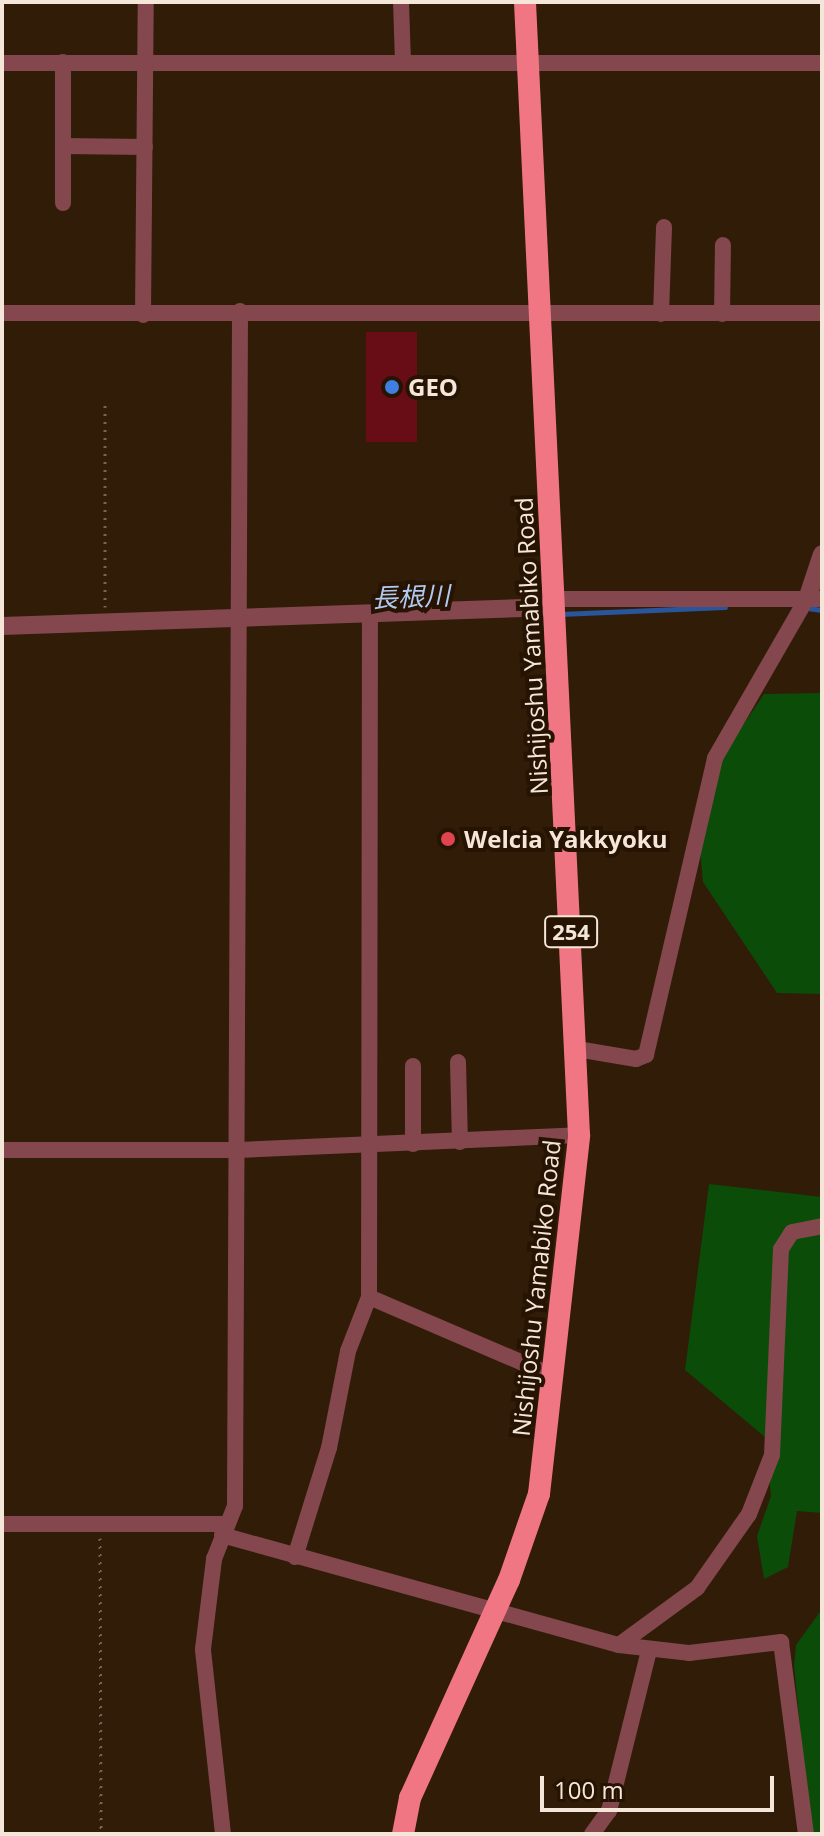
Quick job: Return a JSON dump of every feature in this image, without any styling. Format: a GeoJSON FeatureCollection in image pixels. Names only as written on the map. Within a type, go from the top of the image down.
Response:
{"type":"FeatureCollection","features":[{"type":"Feature","properties":{"kind":"highway","name":"Nishijoshu Yamabiko Road"},"geometry":{"type":"LineString","coordinates":[[403,1834],[410,1798],[492,1614],[539,1494],[579,1135],[525,2]]}},
{"type":"Feature","properties":{"kind":"street"},"geometry":{"type":"LineString","coordinates":[[143,315],[146,2]]}},
{"type":"Feature","properties":{"kind":"street"},"geometry":{"type":"LineString","coordinates":[[401,2],[403,61]]}},
{"type":"Feature","properties":{"kind":"street"},"geometry":{"type":"LineString","coordinates":[[2,63],[529,60],[822,63]]}},
{"type":"Feature","properties":{"kind":"street"},"geometry":{"type":"LineString","coordinates":[[63,62],[63,203]]}},
{"type":"Feature","properties":{"kind":"street"},"geometry":{"type":"LineString","coordinates":[[63,146],[145,147]]}},
{"type":"Feature","properties":{"kind":"street"},"geometry":{"type":"LineString","coordinates":[[661,314],[664,227]]}},
{"type":"Feature","properties":{"kind":"street"},"geometry":{"type":"LineString","coordinates":[[722,314],[723,245]]}},
{"type":"Feature","properties":{"kind":"street"},"geometry":{"type":"LineString","coordinates":[[223,1834],[203,1649],[214,1559],[235,1506],[240,311]]}},
{"type":"Feature","properties":{"kind":"street"},"geometry":{"type":"LineString","coordinates":[[2,313],[822,313]]}},
{"type":"Feature","properties":{"kind":"street"},"geometry":{"type":"LineString","coordinates":[[577,1049],[636,1059],[646,1055],[715,758],[815,597],[822,554]]}},
{"type":"Feature","properties":{"kind":"street"},"geometry":{"type":"LineString","coordinates":[[2,626],[370,614],[555,603],[815,597]]}},
{"type":"Feature","properties":{"kind":"street"},"geometry":{"type":"LineString","coordinates":[[295,1557],[329,1448],[348,1351],[369,1297],[372,1145],[370,614]]}},
{"type":"Feature","properties":{"kind":"street"},"geometry":{"type":"LineString","coordinates":[[458,1062],[460,1142]]}},
{"type":"Feature","properties":{"kind":"street"},"geometry":{"type":"LineString","coordinates":[[413,1066],[413,1144]]}},
{"type":"Feature","properties":{"kind":"street"},"geometry":{"type":"LineString","coordinates":[[2,1150],[238,1150],[579,1135]]}},
{"type":"Feature","properties":{"kind":"street"},"geometry":{"type":"LineString","coordinates":[[619,1645],[697,1588],[749,1514],[772,1455],[781,1249],[792,1232],[822,1226]]}},
{"type":"Feature","properties":{"kind":"street"},"geometry":{"type":"LineString","coordinates":[[369,1297],[553,1376]]}},
{"type":"Feature","properties":{"kind":"street"},"geometry":{"type":"LineString","coordinates":[[2,1524],[225,1529],[295,1557],[492,1614],[649,1651],[689,1653],[781,1642],[806,1834]]}},
{"type":"Feature","properties":{"kind":"street"},"geometry":{"type":"LineString","coordinates":[[592,1834],[609,1811],[649,1651]]}},
{"type":"Feature","properties":{"kind":"path"},"geometry":{"type":"LineString","coordinates":[[105,404],[105,623]]}},
{"type":"Feature","properties":{"kind":"path"},"geometry":{"type":"LineString","coordinates":[[100,1525],[101,1834]]}},
{"type":"Feature","properties":{"kind":"green space"},"geometry":{"type":"Polygon","coordinates":[[[822,693],[822,994],[777,993],[703,882],[699,838],[713,770],[764,694],[822,693]]]}},
{"type":"Feature","properties":{"kind":"green space"},"geometry":{"type":"Polygon","coordinates":[[[709,1184],[822,1197],[822,1513],[797,1511],[788,1567],[764,1579],[757,1536],[771,1496],[765,1437],[685,1370],[709,1184]]]}},
{"type":"Feature","properties":{"kind":"green space"},"geometry":{"type":"Polygon","coordinates":[[[822,1609],[822,1834],[815,1834],[810,1827],[794,1666],[796,1645],[822,1609]]]}},
{"type":"Feature","properties":{"kind":"building","name":"GEO"},"geometry":{"type":"Polygon","coordinates":[[[366,332],[417,332],[417,442],[366,442],[366,332]]]}},
{"type":"Feature","properties":{"kind":"waterway","name":"長根川"},"geometry":{"type":"LineString","coordinates":[[560,614],[725,607]]}},
{"type":"Feature","properties":{"kind":"waterway","name":"長根川"},"geometry":{"type":"LineString","coordinates":[[807,608],[822,610]]}},
{"type":"Feature","properties":{"kind":"place","name":"GEO"},"geometry":{"type":"Point","coordinates":[392,387]}},
{"type":"Feature","properties":{"kind":"place","name":"Welcia Yakkyoku"},"geometry":{"type":"Point","coordinates":[448,839]}}]}
